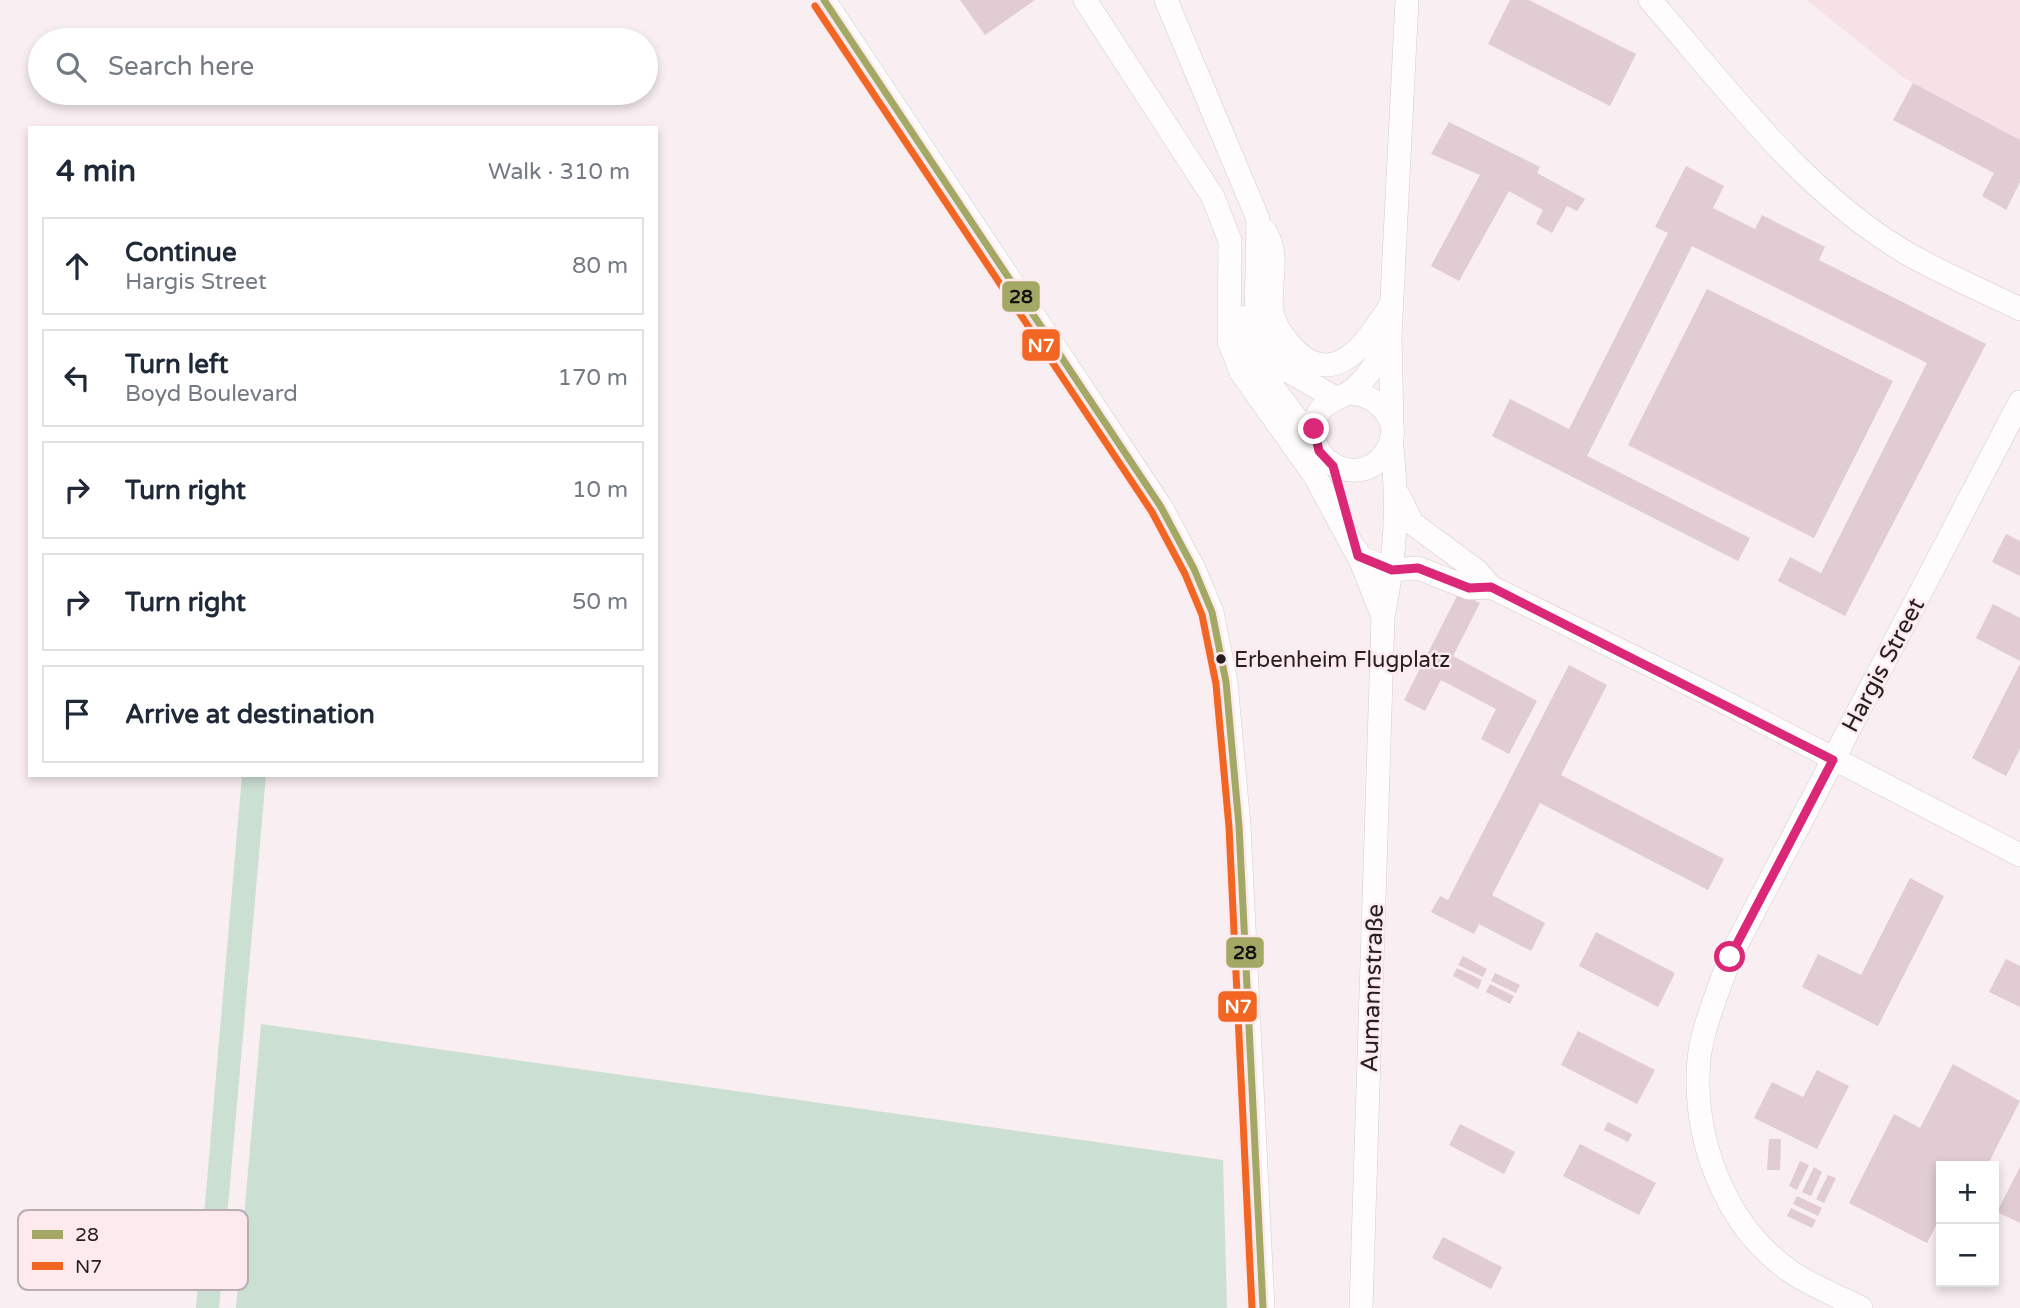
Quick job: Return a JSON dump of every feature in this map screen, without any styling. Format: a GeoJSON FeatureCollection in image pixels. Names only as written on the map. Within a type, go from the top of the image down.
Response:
{"type":"FeatureCollection","features":[{"type":"Feature","properties":{"kind":"street"},"geometry":{"type":"LineString","coordinates":[[824,0],[1161,508],[1194,569],[1212,612],[1226,682],[1239,825],[1263,1308]]}},
{"type":"Feature","properties":{"kind":"street"},"geometry":{"type":"LineString","coordinates":[[1085,0],[1213,197],[1230,241],[1232,276],[1229,341],[1241,372],[1315,476],[1358,556],[1383,617]]}},
{"type":"Feature","properties":{"kind":"street"},"geometry":{"type":"LineString","coordinates":[[1166,0],[1258,219],[1270,239],[1276,270],[1272,309],[1275,320],[1289,344],[1304,358],[1323,365],[1339,363],[1354,355],[1391,305]]}},
{"type":"Feature","properties":{"kind":"street"},"geometry":{"type":"LineString","coordinates":[[1407,0],[1390,336],[1392,432],[1398,494],[1412,523],[1477,572],[1491,587],[2020,855]]}},
{"type":"Feature","properties":{"kind":"street"},"geometry":{"type":"LineString","coordinates":[[1650,0],[1766,133],[1823,191],[1900,249],[2020,309]]}},
{"type":"Feature","properties":{"kind":"street"},"geometry":{"type":"LineString","coordinates":[[1232,276],[1246,341],[1262,371],[1315,442],[1325,460],[1345,470],[1369,468],[1380,461],[1392,432],[1381,404],[1372,397],[1341,395],[1288,371],[1271,353],[1261,335],[1256,303],[1258,219]]}},
{"type":"Feature","properties":{"kind":"street"},"geometry":{"type":"LineString","coordinates":[[1315,442],[1317,416],[1377,362],[1390,336]]}},
{"type":"Feature","properties":{"kind":"street","name":"Hargis Street"},"geometry":{"type":"LineString","coordinates":[[1861,1308],[1790,1271],[1752,1236],[1715,1175],[1698,1109],[1699,1056],[1730,957],[2020,402]]}},
{"type":"Feature","properties":{"kind":"street"},"geometry":{"type":"LineString","coordinates":[[1333,466],[1358,556]]}},
{"type":"Feature","properties":{"kind":"street","name":"Aumannstraße"},"geometry":{"type":"LineString","coordinates":[[1361,1308],[1383,617],[1392,570],[1398,494]]}},
{"type":"Feature","properties":{"kind":"street"},"geometry":{"type":"LineString","coordinates":[[1358,556],[1392,570],[1418,568],[1469,588],[1491,587]]}},
{"type":"Feature","properties":{"kind":"shaded area"},"geometry":{"type":"Polygon","coordinates":[[[1807,0],[2020,0],[2020,140],[1904,78],[1807,0]]]}},
{"type":"Feature","properties":{"kind":"green space"},"geometry":{"type":"Polygon","coordinates":[[[242,777],[266,777],[228,1210],[204,1210],[242,777]]]}},
{"type":"Feature","properties":{"kind":"green space"},"geometry":{"type":"Polygon","coordinates":[[[261,1024],[1223,1160],[1227,1308],[236,1308],[238,1290],[248,1290],[248,1210],[245,1210],[261,1024]]]}},
{"type":"Feature","properties":{"kind":"green space"},"geometry":{"type":"Polygon","coordinates":[[[198,1290],[221,1290],[219,1308],[196,1308],[198,1290]]]}},
{"type":"Feature","properties":{"kind":"building"},"geometry":{"type":"Polygon","coordinates":[[[960,0],[1035,0],[985,35],[960,0]]]}},
{"type":"Feature","properties":{"kind":"building"},"geometry":{"type":"Polygon","coordinates":[[[1510,0],[1529,0],[1636,54],[1610,106],[1488,44],[1510,0]]]}},
{"type":"Feature","properties":{"kind":"building"},"geometry":{"type":"Polygon","coordinates":[[[1913,83],[2020,140],[2020,182],[2006,210],[1982,196],[1994,173],[1893,120],[1913,83]]]}},
{"type":"Feature","properties":{"kind":"building"},"geometry":{"type":"Polygon","coordinates":[[[1449,122],[1540,167],[1537,173],[1585,199],[1577,211],[1567,206],[1552,233],[1536,224],[1543,210],[1509,191],[1459,281],[1431,266],[1480,175],[1431,154],[1449,122]]]}},
{"type":"Feature","properties":{"kind":"building"},"geometry":{"type":"Polygon","coordinates":[[[1686,166],[1724,186],[1713,208],[1755,229],[1762,215],[1825,247],[1819,260],[1986,344],[1845,616],[1778,581],[1790,557],[1821,573],[1927,363],[1692,246],[1587,456],[1750,538],[1738,561],[1492,436],[1510,399],[1569,429],[1668,233],[1655,227],[1686,166]]]}},
{"type":"Feature","properties":{"kind":"building"},"geometry":{"type":"Polygon","coordinates":[[[1707,289],[1893,381],[1814,538],[1628,445],[1707,289]]]}},
{"type":"Feature","properties":{"kind":"building"},"geometry":{"type":"Polygon","coordinates":[[[2006,534],[2020,541],[2020,576],[1992,562],[2006,534]]]}},
{"type":"Feature","properties":{"kind":"building"},"geometry":{"type":"Polygon","coordinates":[[[1459,592],[1480,603],[1453,656],[1537,701],[1509,754],[1481,739],[1496,709],[1441,680],[1425,711],[1404,700],[1459,592]]]}},
{"type":"Feature","properties":{"kind":"building"},"geometry":{"type":"Polygon","coordinates":[[[1993,604],[2020,618],[2020,661],[1976,638],[1993,604]]]}},
{"type":"Feature","properties":{"kind":"building"},"geometry":{"type":"Polygon","coordinates":[[[2020,664],[2020,749],[2006,776],[1972,758],[2020,664]]]}},
{"type":"Feature","properties":{"kind":"building"},"geometry":{"type":"Polygon","coordinates":[[[1569,665],[1607,685],[1561,775],[1724,859],[1708,890],[1540,803],[1492,895],[1545,923],[1531,951],[1479,924],[1474,934],[1431,912],[1440,896],[1448,900],[1569,665]]]}},
{"type":"Feature","properties":{"kind":"building"},"geometry":{"type":"Polygon","coordinates":[[[1910,878],[1944,896],[1878,1026],[1802,987],[1818,954],[1861,975],[1910,878]]]}},
{"type":"Feature","properties":{"kind":"building"},"geometry":{"type":"Polygon","coordinates":[[[1596,932],[1675,973],[1658,1007],[1579,966],[1596,932]]]}},
{"type":"Feature","properties":{"kind":"building"},"geometry":{"type":"Polygon","coordinates":[[[1463,956],[1487,969],[1483,977],[1458,965],[1463,956]]]}},
{"type":"Feature","properties":{"kind":"building"},"geometry":{"type":"Polygon","coordinates":[[[2006,959],[2020,966],[2020,1007],[1989,992],[2006,959]]]}},
{"type":"Feature","properties":{"kind":"building"},"geometry":{"type":"Polygon","coordinates":[[[1457,968],[1482,980],[1478,989],[1453,976],[1457,968]]]}},
{"type":"Feature","properties":{"kind":"building"},"geometry":{"type":"Polygon","coordinates":[[[1495,973],[1520,985],[1516,993],[1491,981],[1495,973]]]}},
{"type":"Feature","properties":{"kind":"building"},"geometry":{"type":"Polygon","coordinates":[[[1490,984],[1514,996],[1510,1004],[1486,992],[1490,984]]]}},
{"type":"Feature","properties":{"kind":"building"},"geometry":{"type":"Polygon","coordinates":[[[1578,1031],[1655,1070],[1637,1104],[1561,1065],[1578,1031]]]}},
{"type":"Feature","properties":{"kind":"building"},"geometry":{"type":"Polygon","coordinates":[[[1953,1064],[2020,1101],[1990,1161],[1936,1161],[1936,1226],[1927,1243],[1849,1203],[1894,1114],[1920,1128],[1953,1064]]]}},
{"type":"Feature","properties":{"kind":"building"},"geometry":{"type":"Polygon","coordinates":[[[1817,1070],[1849,1086],[1817,1149],[1754,1118],[1772,1082],[1803,1097],[1817,1070]]]}},
{"type":"Feature","properties":{"kind":"building"},"geometry":{"type":"Polygon","coordinates":[[[1608,1122],[1632,1134],[1628,1142],[1604,1130],[1608,1122]]]}},
{"type":"Feature","properties":{"kind":"building"},"geometry":{"type":"Polygon","coordinates":[[[1460,1124],[1515,1152],[1504,1174],[1449,1145],[1460,1124]]]}},
{"type":"Feature","properties":{"kind":"building"},"geometry":{"type":"Polygon","coordinates":[[[1769,1139],[1781,1139],[1780,1170],[1767,1170],[1769,1139]]]}},
{"type":"Feature","properties":{"kind":"building"},"geometry":{"type":"Polygon","coordinates":[[[1580,1144],[1656,1183],[1639,1215],[1563,1176],[1580,1144]]]}},
{"type":"Feature","properties":{"kind":"building"},"geometry":{"type":"Polygon","coordinates":[[[1800,1161],[1809,1165],[1797,1190],[1789,1186],[1800,1161]]]}},
{"type":"Feature","properties":{"kind":"building"},"geometry":{"type":"Polygon","coordinates":[[[1814,1167],[1822,1172],[1811,1196],[1802,1192],[1814,1167]]]}},
{"type":"Feature","properties":{"kind":"building"},"geometry":{"type":"Polygon","coordinates":[[[2020,1167],[2020,1223],[1999,1213],[2020,1167]]]}},
{"type":"Feature","properties":{"kind":"building"},"geometry":{"type":"Polygon","coordinates":[[[1828,1175],[1836,1178],[1824,1203],[1816,1199],[1828,1175]]]}},
{"type":"Feature","properties":{"kind":"building"},"geometry":{"type":"Polygon","coordinates":[[[1797,1196],[1822,1208],[1818,1216],[1793,1204],[1797,1196]]]}},
{"type":"Feature","properties":{"kind":"building"},"geometry":{"type":"Polygon","coordinates":[[[1791,1208],[1816,1220],[1812,1228],[1787,1216],[1791,1208]]]}},
{"type":"Feature","properties":{"kind":"building"},"geometry":{"type":"Polygon","coordinates":[[[1443,1237],[1502,1267],[1491,1289],[1432,1258],[1443,1237]]]}},
{"type":"Feature","properties":{"kind":"transit line","name":"28"},"geometry":{"type":"LineString","coordinates":[[824,0],[1161,507],[1194,569],[1212,612],[1226,682],[1239,826],[1263,1308]]}},
{"type":"Feature","properties":{"kind":"transit line","name":"N7"},"geometry":{"type":"LineString","coordinates":[[815,6],[1152,512],[1185,574],[1202,615],[1216,684],[1229,827],[1252,1308]]}},
{"type":"Feature","properties":{"kind":"place","name":"Erbenheim Flugplatz"},"geometry":{"type":"Point","coordinates":[1221,659]}},
{"type":"Feature","properties":{"kind":"route"},"geometry":{"type":"LineString","coordinates":[[1314,429],[1319,451],[1333,466],[1358,556],[1392,570],[1418,568],[1469,588],[1491,587],[1705,692],[1833,760],[1730,957]]}}]}
